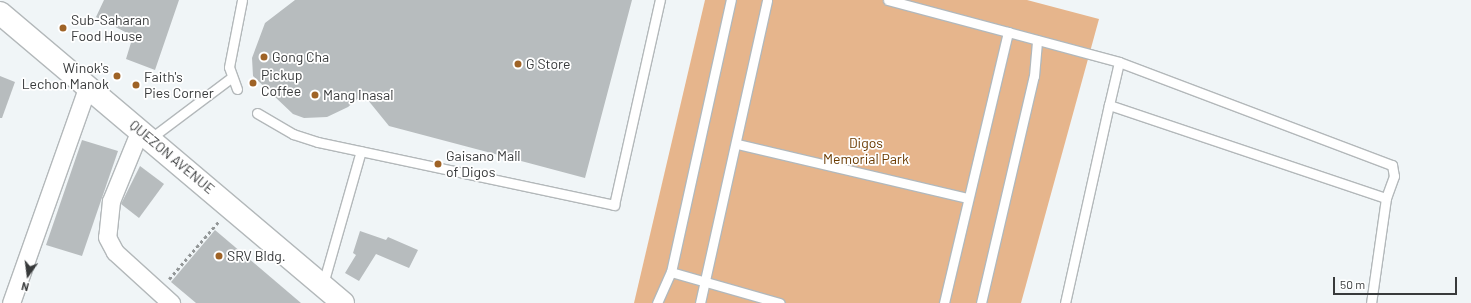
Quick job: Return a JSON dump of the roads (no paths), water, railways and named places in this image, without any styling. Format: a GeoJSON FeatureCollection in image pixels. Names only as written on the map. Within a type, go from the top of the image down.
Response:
{"type":"FeatureCollection","features":[{"type":"Feature","properties":{"kind":"main road","name":"QUEZON AVENUE"},"geometry":{"type":"LineString","coordinates":[[0,13],[146,134],[343,303]]}},
{"type":"Feature","properties":{"kind":"street"},"geometry":{"type":"LineString","coordinates":[[11,303],[88,86]]}},
{"type":"Feature","properties":{"kind":"street"},"geometry":{"type":"LineString","coordinates":[[146,134],[111,201],[107,237],[115,252],[159,297]]}},
{"type":"Feature","properties":{"kind":"lane"},"geometry":{"type":"LineString","coordinates":[[237,89],[231,78],[229,56],[242,0]]}},
{"type":"Feature","properties":{"kind":"lane"},"geometry":{"type":"LineString","coordinates":[[257,113],[293,134],[361,151],[614,205],[660,0]]}},
{"type":"Feature","properties":{"kind":"lane"},"geometry":{"type":"LineString","coordinates":[[657,303],[670,272],[732,0]]}},
{"type":"Feature","properties":{"kind":"lane"},"geometry":{"type":"LineString","coordinates":[[700,303],[707,282],[767,0]]}},
{"type":"Feature","properties":{"kind":"lane"},"geometry":{"type":"LineString","coordinates":[[888,0],[1119,62],[1392,165],[1394,176],[1386,198],[1371,303]]}},
{"type":"Feature","properties":{"kind":"lane"},"geometry":{"type":"LineString","coordinates":[[944,303],[1008,32]]}},
{"type":"Feature","properties":{"kind":"lane"},"geometry":{"type":"LineString","coordinates":[[981,303],[1034,76],[1037,40]]}},
{"type":"Feature","properties":{"kind":"lane"},"geometry":{"type":"LineString","coordinates":[[1064,303],[1119,62]]}},
{"type":"Feature","properties":{"kind":"lane"},"geometry":{"type":"LineString","coordinates":[[146,134],[231,78]]}},
{"type":"Feature","properties":{"kind":"lane"},"geometry":{"type":"LineString","coordinates":[[1109,105],[1386,198]]}},
{"type":"Feature","properties":{"kind":"lane"},"geometry":{"type":"LineString","coordinates":[[737,144],[968,198]]}},
{"type":"Feature","properties":{"kind":"lane"},"geometry":{"type":"LineString","coordinates":[[322,285],[361,151]]}},
{"type":"Feature","properties":{"kind":"lane"},"geometry":{"type":"LineString","coordinates":[[670,272],[780,303]]}},
{"type":"Feature","properties":{"kind":"place","name":"Sub-Saharan Food House"},"geometry":{"type":"Point","coordinates":[63,28]}},
{"type":"Feature","properties":{"kind":"place","name":"Gong Cha"},"geometry":{"type":"Point","coordinates":[264,57]}},
{"type":"Feature","properties":{"kind":"place","name":"G Store"},"geometry":{"type":"Point","coordinates":[518,64]}},
{"type":"Feature","properties":{"kind":"place","name":"Winok's Lechon Manok"},"geometry":{"type":"Point","coordinates":[117,76]}},
{"type":"Feature","properties":{"kind":"place","name":"Pickup Coffee"},"geometry":{"type":"Point","coordinates":[253,83]}},
{"type":"Feature","properties":{"kind":"place","name":"Faith's Pies Corner"},"geometry":{"type":"Point","coordinates":[136,85]}},
{"type":"Feature","properties":{"kind":"place","name":"Mang Inasal"},"geometry":{"type":"Point","coordinates":[315,95]}},
{"type":"Feature","properties":{"kind":"place","name":"Gaisano Mall of Digos"},"geometry":{"type":"Point","coordinates":[438,164]}},
{"type":"Feature","properties":{"kind":"place","name":"SRV Bldg."},"geometry":{"type":"Point","coordinates":[219,256]}},
{"type":"Feature","properties":{"kind":"park label","name":"Digos Memorial Park"},"geometry":{"type":"Point","coordinates":[866,152]}}]}
